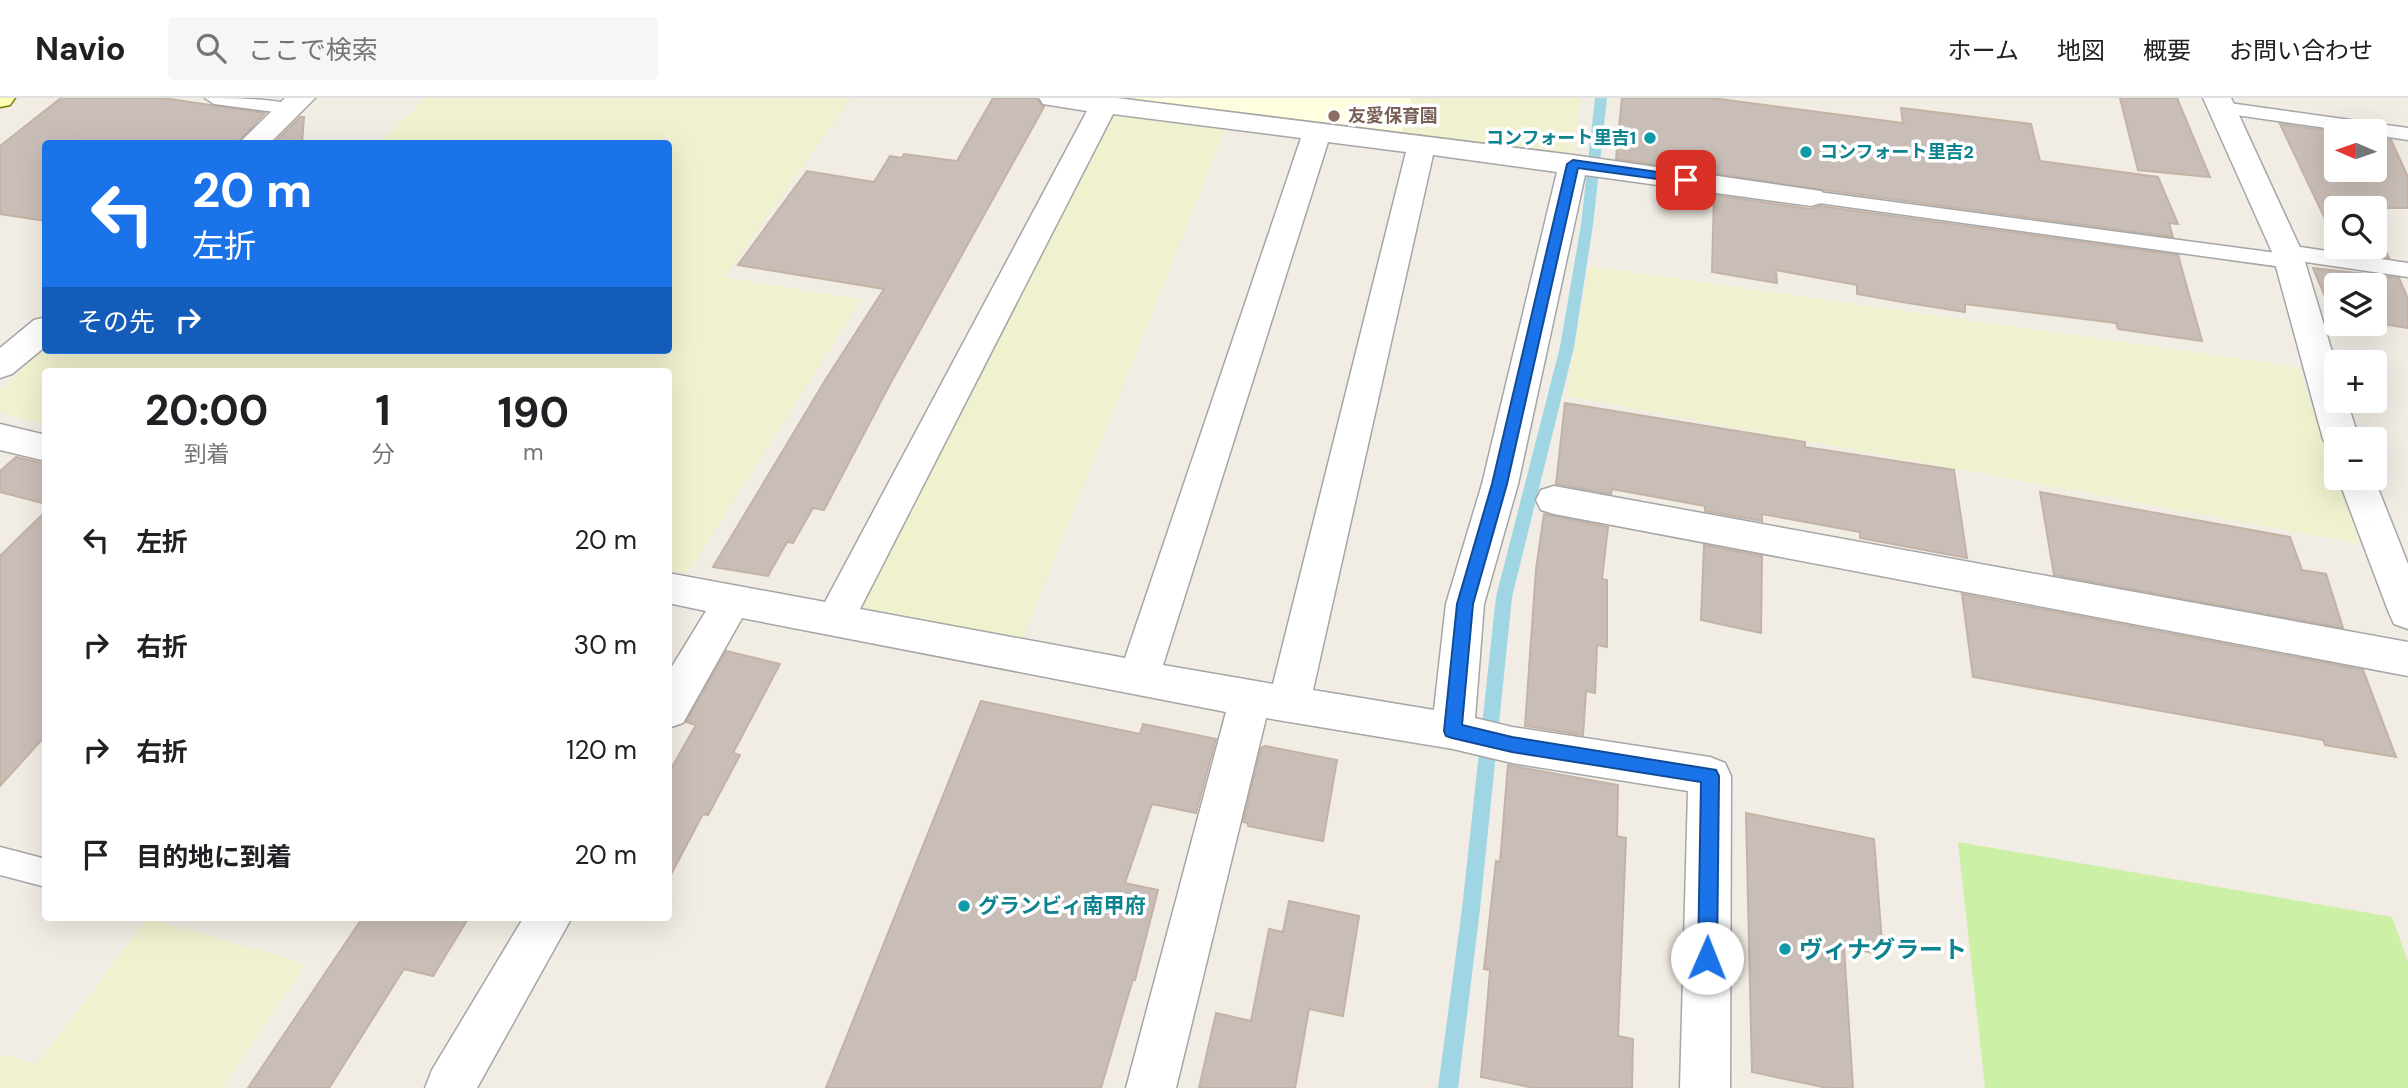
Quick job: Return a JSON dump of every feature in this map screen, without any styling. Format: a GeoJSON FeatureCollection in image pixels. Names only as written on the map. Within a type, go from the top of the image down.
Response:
{"type":"FeatureCollection","features":[{"type":"Feature","properties":{"kind":"street"},"geometry":{"type":"LineString","coordinates":[[1053,98],[1421,148],[1575,164],[1811,197]]}},
{"type":"Feature","properties":{"kind":"street"},"geometry":{"type":"LineString","coordinates":[[255,140],[295,103]]}},
{"type":"Feature","properties":{"kind":"street"},"geometry":{"type":"LineString","coordinates":[[2219,103],[2288,257],[2338,427]]}},
{"type":"Feature","properties":{"kind":"street"},"geometry":{"type":"LineString","coordinates":[[835,620],[1104,105]]}},
{"type":"Feature","properties":{"kind":"street"},"geometry":{"type":"LineString","coordinates":[[1139,677],[1317,133]]}},
{"type":"Feature","properties":{"kind":"street"},"geometry":{"type":"LineString","coordinates":[[1151,1088],[1269,701],[1421,148]]}},
{"type":"Feature","properties":{"kind":"street"},"geometry":{"type":"LineString","coordinates":[[1459,732],[1465,604],[1500,484],[1575,164]]}},
{"type":"Feature","properties":{"kind":"street"},"geometry":{"type":"LineString","coordinates":[[0,366],[42,331]]}},
{"type":"Feature","properties":{"kind":"street"},"geometry":{"type":"LineString","coordinates":[[0,437],[42,447]]}},
{"type":"Feature","properties":{"kind":"street"},"geometry":{"type":"LineString","coordinates":[[2361,490],[2405,599]]}},
{"type":"Feature","properties":{"kind":"street"},"geometry":{"type":"LineString","coordinates":[[1554,500],[2408,659]]}},
{"type":"Feature","properties":{"kind":"street"},"geometry":{"type":"LineString","coordinates":[[672,589],[1269,701],[1459,732],[1512,745],[1710,776],[1705,1088]]}},
{"type":"Feature","properties":{"kind":"street"},"geometry":{"type":"LineString","coordinates":[[672,703],[732,601]]}},
{"type":"Feature","properties":{"kind":"street"},"geometry":{"type":"LineString","coordinates":[[450,1088],[547,921]]}},
{"type":"Feature","properties":{"kind":"lane"},"geometry":{"type":"LineString","coordinates":[[214,98],[295,103]]}},
{"type":"Feature","properties":{"kind":"lane"},"geometry":{"type":"LineString","coordinates":[[2219,103],[2408,134]]}},
{"type":"Feature","properties":{"kind":"lane"},"geometry":{"type":"LineString","coordinates":[[1811,197],[2408,270]]}},
{"type":"Feature","properties":{"kind":"lane"},"geometry":{"type":"LineString","coordinates":[[0,861],[42,872]]}},
{"type":"Feature","properties":{"kind":"shaded area"},"geometry":{"type":"Polygon","coordinates":[[[426,98],[851,98],[724,277],[861,300],[688,573],[672,570],[672,368],[42,368],[42,424],[0,413],[0,390],[42,352],[42,354],[672,354],[672,140],[382,140],[426,98]]]}},
{"type":"Feature","properties":{"kind":"shaded area","name":"友愛保育園"},"geometry":{"type":"Polygon","coordinates":[[[1123,98],[1411,98],[1401,135],[1123,98]]]}},
{"type":"Feature","properties":{"kind":"shaded area"},"geometry":{"type":"Polygon","coordinates":[[[1411,98],[1581,98],[1572,157],[1401,135],[1411,98]]]}},
{"type":"Feature","properties":{"kind":"shaded area"},"geometry":{"type":"Polygon","coordinates":[[[1104,105],[1228,121],[1017,654],[835,620],[1104,105]]]}},
{"type":"Feature","properties":{"kind":"shaded area"},"geometry":{"type":"Polygon","coordinates":[[[1589,266],[2298,367],[2324,441],[2324,490],[2341,490],[2360,544],[1566,396],[1589,266]]]}},
{"type":"Feature","properties":{"kind":"shaded area"},"geometry":{"type":"Polygon","coordinates":[[[146,921],[158,921],[306,964],[222,1088],[0,1088],[0,1054],[37,1064],[146,921]]]}},
{"type":"Feature","properties":{"kind":"green space"},"geometry":{"type":"Polygon","coordinates":[[[1958,842],[2392,917],[2408,962],[2408,1088],[1985,1088],[1958,842]]]}},
{"type":"Feature","properties":{"kind":"building"},"geometry":{"type":"Polygon","coordinates":[[[61,98],[163,98],[265,113],[240,140],[42,140],[42,220],[0,214],[0,146],[61,98]]]}},
{"type":"Feature","properties":{"kind":"building"},"geometry":{"type":"Polygon","coordinates":[[[993,98],[1036,98],[1044,107],[890,384],[824,510],[813,508],[793,543],[787,542],[768,576],[713,567],[826,379],[884,289],[738,265],[807,171],[874,182],[890,156],[902,158],[904,154],[957,161],[993,98]]]}},
{"type":"Feature","properties":{"kind":"building"},"geometry":{"type":"Polygon","coordinates":[[[1622,98],[1712,98],[1903,123],[1901,108],[2031,124],[2040,161],[2158,177],[2178,224],[2169,223],[2173,237],[1616,159],[1622,98]]]}},
{"type":"Feature","properties":{"kind":"building"},"geometry":{"type":"Polygon","coordinates":[[[2120,98],[2177,98],[2210,177],[2138,170],[2120,98]]]}},
{"type":"Feature","properties":{"kind":"building"},"geometry":{"type":"Polygon","coordinates":[[[300,117],[304,117],[302,140],[277,140],[300,117]]]}},
{"type":"Feature","properties":{"kind":"building"},"geometry":{"type":"Polygon","coordinates":[[[2280,124],[2324,130],[2324,182],[2387,182],[2387,140],[2391,140],[2408,177],[2408,208],[2387,208],[2387,196],[2324,196],[2324,217],[2280,124]]]}},
{"type":"Feature","properties":{"kind":"building"},"geometry":{"type":"Polygon","coordinates":[[[1714,195],[1811,209],[1820,206],[2178,255],[2202,341],[2118,329],[2116,323],[1965,304],[1965,312],[1902,302],[1857,294],[1857,285],[1776,270],[1777,283],[1712,272],[1714,195]]]}},
{"type":"Feature","properties":{"kind":"building"},"geometry":{"type":"Polygon","coordinates":[[[2313,268],[2356,273],[2324,273],[2324,294],[2313,268]]]}},
{"type":"Feature","properties":{"kind":"building"},"geometry":{"type":"Polygon","coordinates":[[[2387,277],[2399,278],[2408,299],[2408,328],[2387,325],[2387,277]]]}},
{"type":"Feature","properties":{"kind":"building"},"geometry":{"type":"Polygon","coordinates":[[[1565,403],[1805,442],[1805,447],[1954,470],[1967,558],[1860,538],[1860,532],[1762,514],[1762,521],[1705,511],[1705,506],[1612,489],[1611,494],[1556,484],[1565,403]]]}},
{"type":"Feature","properties":{"kind":"building"},"geometry":{"type":"Polygon","coordinates":[[[16,457],[42,463],[42,503],[0,492],[0,471],[16,457]]]}},
{"type":"Feature","properties":{"kind":"building"},"geometry":{"type":"Polygon","coordinates":[[[2040,492],[2290,537],[2302,570],[2326,574],[2343,628],[2054,575],[2040,492]]]}},
{"type":"Feature","properties":{"kind":"building"},"geometry":{"type":"Polygon","coordinates":[[[1544,514],[1608,527],[1602,579],[1607,580],[1607,647],[1597,645],[1595,693],[1586,691],[1583,735],[1525,726],[1536,569],[1544,514]]]}},
{"type":"Feature","properties":{"kind":"building"},"geometry":{"type":"Polygon","coordinates":[[[42,515],[42,739],[0,786],[0,556],[42,515]]]}},
{"type":"Feature","properties":{"kind":"building"},"geometry":{"type":"Polygon","coordinates":[[[1704,545],[1762,556],[1761,633],[1701,620],[1704,545]]]}},
{"type":"Feature","properties":{"kind":"building"},"geometry":{"type":"Polygon","coordinates":[[[1962,594],[2363,670],[2396,757],[2325,745],[2323,740],[1973,677],[1962,594]]]}},
{"type":"Feature","properties":{"kind":"building"},"geometry":{"type":"Polygon","coordinates":[[[726,651],[780,664],[733,753],[740,755],[708,815],[703,814],[672,872],[672,767],[696,725],[686,722],[726,651]]]}},
{"type":"Feature","properties":{"kind":"building"},"geometry":{"type":"Polygon","coordinates":[[[981,701],[1140,734],[1143,724],[1216,739],[1196,813],[1152,804],[1125,883],[1158,890],[1135,980],[1133,979],[1101,1088],[826,1088],[981,701]]]}},
{"type":"Feature","properties":{"kind":"building"},"geometry":{"type":"Polygon","coordinates":[[[1265,746],[1337,760],[1323,841],[1248,826],[1248,823],[1243,822],[1261,748],[1265,746]]]}},
{"type":"Feature","properties":{"kind":"building"},"geometry":{"type":"Polygon","coordinates":[[[1508,765],[1618,785],[1617,836],[1626,838],[1618,1036],[1633,1039],[1632,1088],[1534,1088],[1481,1077],[1490,970],[1484,969],[1496,861],[1500,862],[1508,765]]]}},
{"type":"Feature","properties":{"kind":"building","name":"ヴィナグラート"},"geometry":{"type":"Polygon","coordinates":[[[1746,813],[1874,839],[1883,955],[1844,947],[1853,1088],[1827,1088],[1752,1072],[1746,813]]]}},
{"type":"Feature","properties":{"kind":"building"},"geometry":{"type":"Polygon","coordinates":[[[1289,901],[1359,916],[1343,1016],[1309,1009],[1295,1088],[1199,1088],[1216,1013],[1251,1021],[1269,929],[1283,932],[1289,901]]]}},
{"type":"Feature","properties":{"kind":"building"},"geometry":{"type":"Polygon","coordinates":[[[360,921],[467,921],[433,976],[404,969],[329,1088],[248,1088],[360,921]]]}},
{"type":"Feature","properties":{"kind":"waterway"},"geometry":{"type":"LineString","coordinates":[[1448,1088],[1471,909],[1504,597],[1567,347],[1587,225],[1601,98]]}},
{"type":"Feature","properties":{"kind":"place","name":"友愛保育園"},"geometry":{"type":"Point","coordinates":[1334,116]}},
{"type":"Feature","properties":{"kind":"place","name":"コンフォート里吉1"},"geometry":{"type":"Point","coordinates":[1650,138]}},
{"type":"Feature","properties":{"kind":"place","name":"コンフォート里吉2"},"geometry":{"type":"Point","coordinates":[1806,152]}},
{"type":"Feature","properties":{"kind":"place","name":"グランビィ南甲府"},"geometry":{"type":"Point","coordinates":[964,906]}},
{"type":"Feature","properties":{"kind":"place","name":"ヴィナグラート"},"geometry":{"type":"Point","coordinates":[1785,949]}},
{"type":"Feature","properties":{"kind":"route"},"geometry":{"type":"LineString","coordinates":[[1686,180],[1573,164],[1500,484],[1465,604],[1452,731],[1512,745],[1710,776],[1707,958]]}}]}
